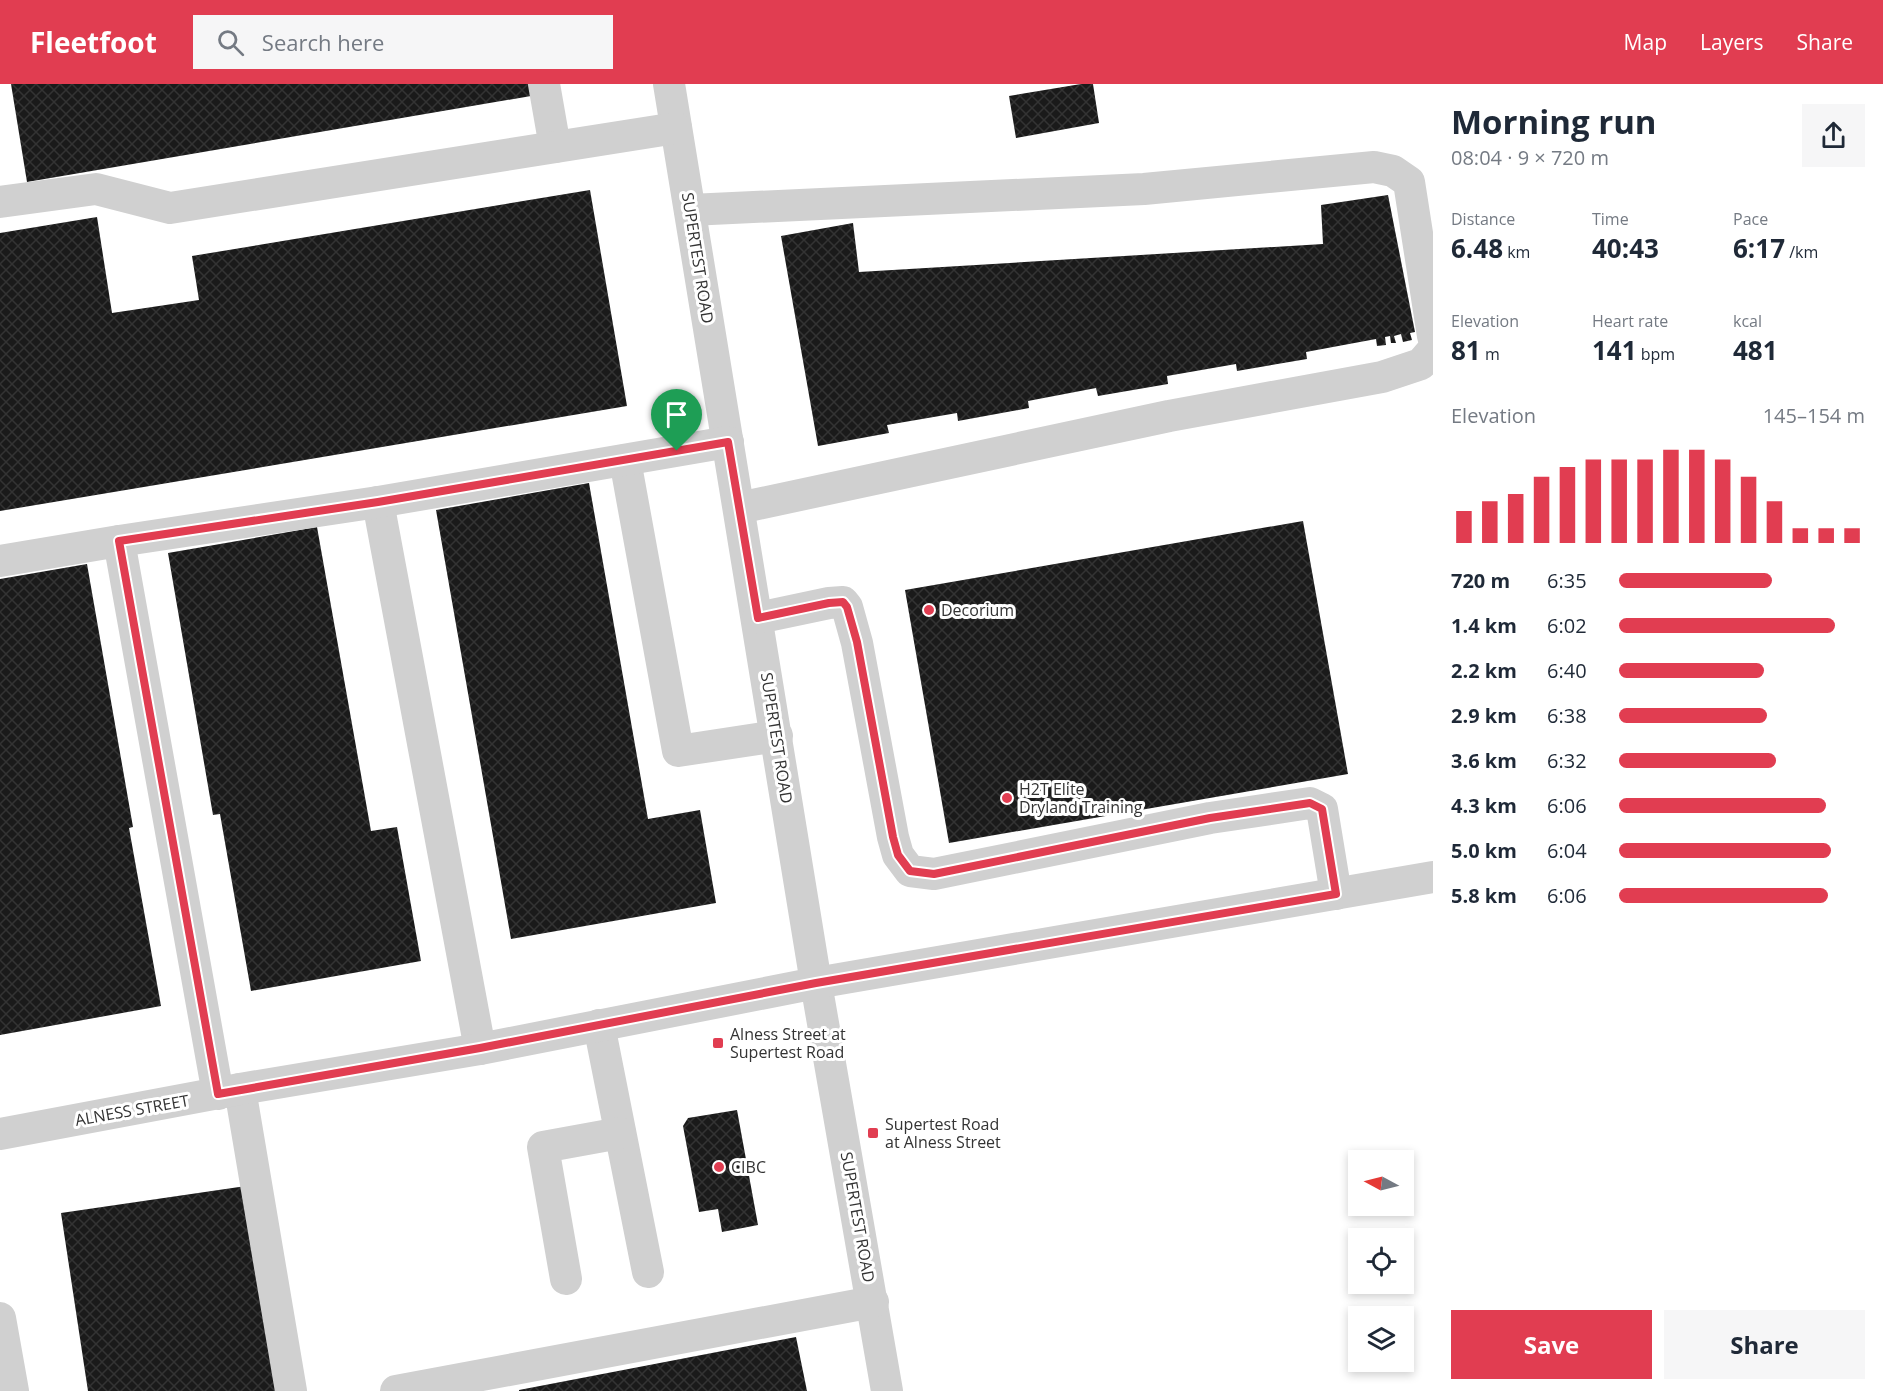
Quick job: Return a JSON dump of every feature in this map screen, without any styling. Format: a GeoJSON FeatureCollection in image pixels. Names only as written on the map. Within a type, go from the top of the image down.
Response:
{"type":"FeatureCollection","features":[{"type":"Feature","properties":{"kind":"street"},"geometry":{"type":"LineString","coordinates":[[544,84],[555,147]]}},
{"type":"Feature","properties":{"kind":"street","name":"SUPERTEST ROAD"},"geometry":{"type":"LineString","coordinates":[[669,84],[816,983],[887,1391]]}},
{"type":"Feature","properties":{"kind":"street"},"geometry":{"type":"LineString","coordinates":[[0,202],[96,189],[170,208],[676,128]]}},
{"type":"Feature","properties":{"kind":"street"},"geometry":{"type":"LineString","coordinates":[[690,210],[1144,189],[1374,167],[1394,171],[1409,182],[1433,336]]}},
{"type":"Feature","properties":{"kind":"street"},"geometry":{"type":"LineString","coordinates":[[739,508],[1169,416],[1382,377],[1421,364],[1433,350]]}},
{"type":"Feature","properties":{"kind":"street"},"geometry":{"type":"LineString","coordinates":[[0,561],[378,502],[728,442]]}},
{"type":"Feature","properties":{"kind":"street"},"geometry":{"type":"LineString","coordinates":[[625,460],[678,751],[777,736]]}},
{"type":"Feature","properties":{"kind":"street"},"geometry":{"type":"LineString","coordinates":[[378,502],[480,1048]]}},
{"type":"Feature","properties":{"kind":"street"},"geometry":{"type":"LineString","coordinates":[[119,541],[291,1391]]}},
{"type":"Feature","properties":{"kind":"street"},"geometry":{"type":"LineString","coordinates":[[758,618],[829,603],[843,602],[847,607],[857,642],[893,837],[898,855],[910,871],[934,874],[1210,818],[1310,803],[1322,809],[1336,894]]}},
{"type":"Feature","properties":{"kind":"street","name":"ALNESS STREET"},"geometry":{"type":"LineString","coordinates":[[0,1134],[229,1091],[480,1048],[816,983],[1433,877]]}},
{"type":"Feature","properties":{"kind":"street"},"geometry":{"type":"LineString","coordinates":[[599,1025],[648,1272]]}},
{"type":"Feature","properties":{"kind":"street"},"geometry":{"type":"LineString","coordinates":[[566,1279],[543,1147],[620,1133]]}},
{"type":"Feature","properties":{"kind":"street"},"geometry":{"type":"LineString","coordinates":[[396,1391],[873,1302]]}},
{"type":"Feature","properties":{"kind":"street"},"geometry":{"type":"LineString","coordinates":[[0,1318],[13,1391]]}},
{"type":"Feature","properties":{"kind":"building"},"geometry":{"type":"Polygon","coordinates":[[[11,84],[529,84],[531,96],[27,182],[11,84]]]}},
{"type":"Feature","properties":{"kind":"building"},"geometry":{"type":"Polygon","coordinates":[[[1093,84],[1099,123],[1016,138],[1009,96],[1093,84]]]}},
{"type":"Feature","properties":{"kind":"building"},"geometry":{"type":"Polygon","coordinates":[[[590,190],[627,406],[0,511],[0,233],[97,217],[112,313],[199,300],[192,256],[590,190]]]}},
{"type":"Feature","properties":{"kind":"building"},"geometry":{"type":"Polygon","coordinates":[[[1388,195],[1415,332],[1410,333],[1412,340],[1403,342],[1401,334],[1394,336],[1396,343],[1391,343],[1390,336],[1385,337],[1386,345],[1377,346],[1376,339],[1306,352],[1307,359],[1237,371],[1236,364],[1167,376],[1168,384],[1098,396],[1096,388],[1028,401],[1029,408],[958,421],[957,413],[887,425],[889,433],[818,446],[781,236],[853,223],[859,272],[1323,244],[1321,205],[1388,195]]]}},
{"type":"Feature","properties":{"kind":"building"},"geometry":{"type":"Polygon","coordinates":[[[589,483],[648,819],[700,810],[716,903],[511,939],[436,510],[589,483]]]}},
{"type":"Feature","properties":{"kind":"building"},"geometry":{"type":"Polygon","coordinates":[[[1303,521],[1348,774],[949,843],[905,590],[1303,521]]]}},
{"type":"Feature","properties":{"kind":"building"},"geometry":{"type":"Polygon","coordinates":[[[317,527],[371,831],[397,827],[421,961],[251,991],[220,814],[213,815],[168,553],[317,527]]]}},
{"type":"Feature","properties":{"kind":"building"},"geometry":{"type":"Polygon","coordinates":[[[87,564],[133,827],[129,828],[161,1006],[0,1035],[0,579],[87,564]]]}},
{"type":"Feature","properties":{"kind":"building","name":"CIBC"},"geometry":{"type":"Polygon","coordinates":[[[737,1110],[758,1225],[722,1232],[718,1209],[699,1212],[683,1126],[688,1118],[737,1110]]]}},
{"type":"Feature","properties":{"kind":"building"},"geometry":{"type":"Polygon","coordinates":[[[246,1186],[279,1391],[88,1391],[61,1213],[246,1186]]]}},
{"type":"Feature","properties":{"kind":"building"},"geometry":{"type":"Polygon","coordinates":[[[796,1337],[807,1391],[519,1391],[519,1390],[796,1337]]]}},
{"type":"Feature","properties":{"kind":"place","name":"Decorium"},"geometry":{"type":"Point","coordinates":[929,610]}},
{"type":"Feature","properties":{"kind":"place","name":"H2T Elite Dryland Training"},"geometry":{"type":"Point","coordinates":[1007,798]}},
{"type":"Feature","properties":{"kind":"place","name":"Alness Street at Supertest Road"},"geometry":{"type":"Point","coordinates":[718,1043]}},
{"type":"Feature","properties":{"kind":"place","name":"Supertest Road at Alness Street"},"geometry":{"type":"Point","coordinates":[873,1133]}},
{"type":"Feature","properties":{"kind":"place","name":"CIBC"},"geometry":{"type":"Point","coordinates":[719,1167]}},
{"type":"Feature","properties":{"kind":"route"},"geometry":{"type":"LineString","coordinates":[[728,442],[758,618],[829,603],[843,602],[847,607],[857,642],[893,837],[898,855],[910,871],[934,874],[1210,818],[1291,804],[1310,803],[1322,809],[1336,894],[816,983],[480,1048],[218,1094],[119,541],[378,502],[677,451],[728,442]]}}]}
